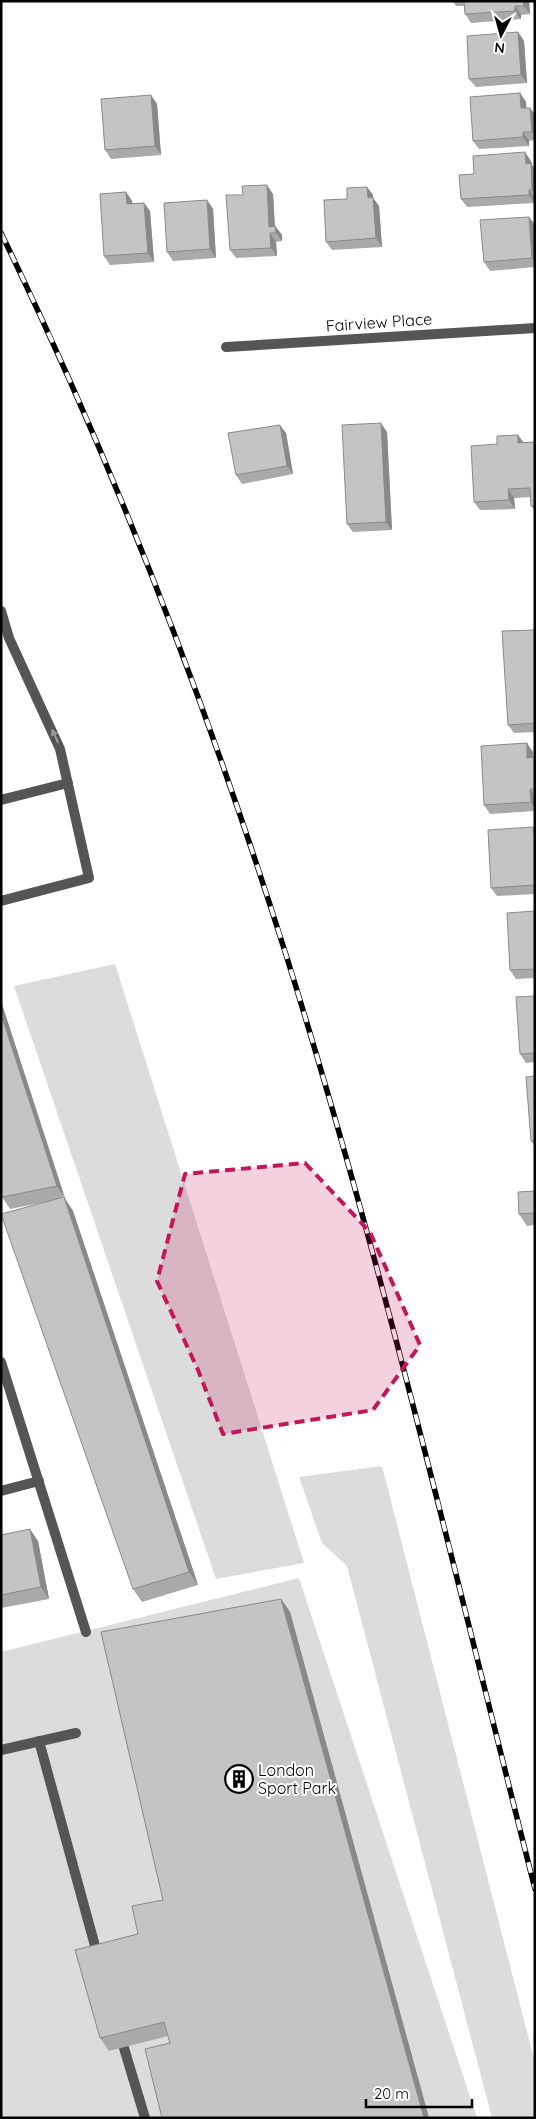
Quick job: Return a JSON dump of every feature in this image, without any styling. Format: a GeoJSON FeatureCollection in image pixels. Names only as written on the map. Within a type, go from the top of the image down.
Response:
{"type":"FeatureCollection","features":[{"type":"Feature","properties":{"kind":"street","name":"Fairview Place"},"geometry":{"type":"LineString","coordinates":[[226,347],[535,328]]}},
{"type":"Feature","properties":{"kind":"street"},"geometry":{"type":"LineString","coordinates":[[1,611],[9,638],[60,749],[89,878],[1,900]]}},
{"type":"Feature","properties":{"kind":"street"},"geometry":{"type":"LineString","coordinates":[[1,800],[68,783]]}},
{"type":"Feature","properties":{"kind":"street"},"geometry":{"type":"LineString","coordinates":[[1,1362],[86,1632]]}},
{"type":"Feature","properties":{"kind":"street"},"geometry":{"type":"LineString","coordinates":[[1,1491],[39,1481]]}},
{"type":"Feature","properties":{"kind":"street"},"geometry":{"type":"LineString","coordinates":[[1,1750],[76,1732]]}},
{"type":"Feature","properties":{"kind":"street"},"geometry":{"type":"LineString","coordinates":[[39,1741],[98,1960]]}},
{"type":"Feature","properties":{"kind":"street"},"geometry":{"type":"LineString","coordinates":[[124,2048],[145,2118]]}},
{"type":"Feature","properties":{"kind":"highlighted area"},"geometry":{"type":"Polygon","coordinates":[[[305,1163],[370,1232],[420,1345],[373,1410],[223,1434],[198,1370],[157,1281],[185,1174],[305,1163]]]}},
{"type":"Feature","properties":{"kind":"shaded area"},"geometry":{"type":"Polygon","coordinates":[[[115,964],[304,1563],[216,1579],[14,986],[115,964]]]}},
{"type":"Feature","properties":{"kind":"shaded area"},"geometry":{"type":"Polygon","coordinates":[[[382,1466],[535,2063],[535,2118],[492,2118],[347,1566],[322,1543],[299,1477],[382,1466]]]}},
{"type":"Feature","properties":{"kind":"shaded area"},"geometry":{"type":"Polygon","coordinates":[[[299,1578],[477,2118],[1,2118],[1,1652],[299,1578]]]}},
{"type":"Feature","properties":{"kind":"building"},"geometry":{"type":"Polygon","coordinates":[[[464,1],[523,1],[524,6],[515,6],[515,11],[465,14],[464,1]]]}},
{"type":"Feature","properties":{"kind":"building"},"geometry":{"type":"Polygon","coordinates":[[[518,32],[521,75],[469,79],[467,36],[518,32]]]}},
{"type":"Feature","properties":{"kind":"building"},"geometry":{"type":"Polygon","coordinates":[[[520,93],[521,108],[530,108],[532,132],[523,132],[523,137],[473,141],[470,97],[520,93]]]}},
{"type":"Feature","properties":{"kind":"building"},"geometry":{"type":"Polygon","coordinates":[[[151,95],[155,146],[105,150],[101,99],[151,95]]]}},
{"type":"Feature","properties":{"kind":"building"},"geometry":{"type":"Polygon","coordinates":[[[525,152],[526,164],[531,163],[532,190],[529,190],[529,195],[461,199],[459,175],[474,174],[473,156],[525,152]]]}},
{"type":"Feature","properties":{"kind":"building"},"geometry":{"type":"Polygon","coordinates":[[[267,185],[269,227],[275,226],[276,233],[270,233],[271,248],[230,250],[226,195],[243,195],[242,186],[267,185]]]}},
{"type":"Feature","properties":{"kind":"building"},"geometry":{"type":"Polygon","coordinates":[[[367,187],[368,198],[373,197],[376,238],[326,242],[324,200],[347,199],[347,188],[367,187]]]}},
{"type":"Feature","properties":{"kind":"building"},"geometry":{"type":"Polygon","coordinates":[[[126,192],[127,204],[144,203],[148,253],[104,256],[100,194],[126,192]]]}},
{"type":"Feature","properties":{"kind":"building"},"geometry":{"type":"Polygon","coordinates":[[[207,200],[210,249],[167,252],[164,203],[207,200]]]}},
{"type":"Feature","properties":{"kind":"building"},"geometry":{"type":"Polygon","coordinates":[[[529,217],[532,258],[484,262],[480,220],[529,217]]]}},
{"type":"Feature","properties":{"kind":"building"},"geometry":{"type":"Polygon","coordinates":[[[381,423],[386,522],[347,524],[342,425],[381,423]]]}},
{"type":"Feature","properties":{"kind":"building"},"geometry":{"type":"Polygon","coordinates":[[[280,425],[287,466],[236,475],[228,433],[280,425]]]}},
{"type":"Feature","properties":{"kind":"building"},"geometry":{"type":"Polygon","coordinates":[[[518,435],[518,443],[535,442],[535,506],[531,506],[530,488],[508,489],[509,500],[474,502],[471,446],[497,444],[497,436],[518,435]]]}},
{"type":"Feature","properties":{"kind":"building"},"geometry":{"type":"Polygon","coordinates":[[[535,630],[535,723],[508,725],[502,631],[535,630]]]}},
{"type":"Feature","properties":{"kind":"building"},"geometry":{"type":"Polygon","coordinates":[[[527,743],[527,758],[535,757],[535,789],[530,789],[531,802],[484,805],[481,746],[527,743]]]}},
{"type":"Feature","properties":{"kind":"building"},"geometry":{"type":"Polygon","coordinates":[[[533,827],[535,841],[535,885],[491,888],[488,830],[533,827]]]}},
{"type":"Feature","properties":{"kind":"building"},"geometry":{"type":"Polygon","coordinates":[[[535,911],[535,969],[510,970],[507,913],[535,911]]]}},
{"type":"Feature","properties":{"kind":"building"},"geometry":{"type":"Polygon","coordinates":[[[535,996],[535,1053],[520,1054],[516,997],[535,996]]]}},
{"type":"Feature","properties":{"kind":"building"},"geometry":{"type":"Polygon","coordinates":[[[1,1014],[57,1186],[2,1197],[1,1194],[1,1014]]]}},
{"type":"Feature","properties":{"kind":"building"},"geometry":{"type":"Polygon","coordinates":[[[535,1076],[535,1141],[531,1141],[526,1077],[535,1076]]]}},
{"type":"Feature","properties":{"kind":"building"},"geometry":{"type":"Polygon","coordinates":[[[535,1191],[535,1213],[519,1214],[518,1192],[535,1191]]]}},
{"type":"Feature","properties":{"kind":"building"},"geometry":{"type":"Polygon","coordinates":[[[64,1197],[189,1572],[133,1589],[1,1214],[64,1197]]]}},
{"type":"Feature","properties":{"kind":"building"},"geometry":{"type":"Polygon","coordinates":[[[30,1529],[41,1587],[1,1595],[1,1535],[30,1529]]]}},
{"type":"Feature","properties":{"kind":"building","name":"London Sport Park"},"geometry":{"type":"Polygon","coordinates":[[[281,1599],[424,2118],[162,2118],[145,2049],[170,2043],[164,2022],[100,2038],[75,1950],[138,1934],[132,1906],[163,1900],[101,1632],[281,1599]]]}},
{"type":"Feature","properties":{"kind":"railway"},"geometry":{"type":"LineString","coordinates":[[1,233],[83,410],[158,590],[225,773],[287,958],[322,1073],[387,1305],[535,1889]]}},
{"type":"Feature","properties":{"kind":"place","name":"London Sport Park"},"geometry":{"type":"Point","coordinates":[239,1779]}}]}
